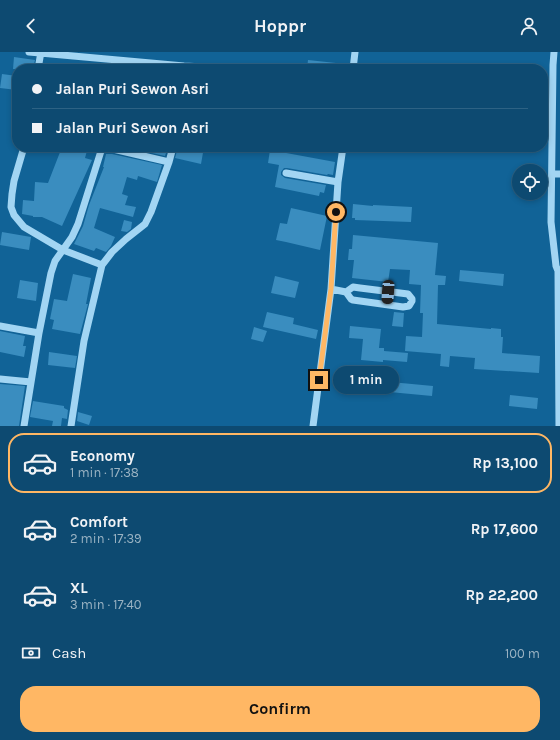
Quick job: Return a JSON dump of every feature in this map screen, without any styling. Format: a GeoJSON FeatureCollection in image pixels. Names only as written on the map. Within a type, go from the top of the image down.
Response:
{"type":"FeatureCollection","features":[{"type":"Feature","properties":{"kind":"street"},"geometry":{"type":"LineString","coordinates":[[29,52],[155,64]]}},
{"type":"Feature","properties":{"kind":"street"},"geometry":{"type":"LineString","coordinates":[[354,64],[355,52]]}},
{"type":"Feature","properties":{"kind":"street"},"geometry":{"type":"LineString","coordinates":[[554,52],[556,65],[552,131],[551,222],[556,266],[559,271],[559,426]]}},
{"type":"Feature","properties":{"kind":"street"},"geometry":{"type":"LineString","coordinates":[[39,64],[40,53]]}},
{"type":"Feature","properties":{"kind":"street"},"geometry":{"type":"LineString","coordinates":[[115,64],[116,60]]}},
{"type":"Feature","properties":{"kind":"street"},"geometry":{"type":"LineString","coordinates":[[23,152],[13,188],[11,207],[14,215],[24,227],[63,250],[102,265]]}},
{"type":"Feature","properties":{"kind":"street"},"geometry":{"type":"LineString","coordinates":[[24,426],[50,273],[55,261],[72,236],[78,224],[101,152]]}},
{"type":"Feature","properties":{"kind":"street"},"geometry":{"type":"LineString","coordinates":[[129,152],[169,162]]}},
{"type":"Feature","properties":{"kind":"street"},"geometry":{"type":"LineString","coordinates":[[71,426],[84,341],[102,265],[112,252],[145,224],[151,212],[172,152]]}},
{"type":"Feature","properties":{"kind":"street"},"geometry":{"type":"LineString","coordinates":[[313,426],[331,289],[338,182],[342,152]]}},
{"type":"Feature","properties":{"kind":"street"},"geometry":{"type":"LineString","coordinates":[[286,173],[338,182]]}},
{"type":"Feature","properties":{"kind":"street"},"geometry":{"type":"LineString","coordinates":[[552,174],[560,174]]}},
{"type":"Feature","properties":{"kind":"street"},"geometry":{"type":"LineString","coordinates":[[331,289],[346,292],[354,288],[408,294],[412,298],[412,301],[409,306],[406,307],[387,305],[351,299],[346,292]]}},
{"type":"Feature","properties":{"kind":"street"},"geometry":{"type":"LineString","coordinates":[[387,305],[388,292]]}},
{"type":"Feature","properties":{"kind":"street"},"geometry":{"type":"LineString","coordinates":[[0,326],[39,333]]}},
{"type":"Feature","properties":{"kind":"street"},"geometry":{"type":"LineString","coordinates":[[0,379],[31,382]]}},
{"type":"Feature","properties":{"kind":"building"},"geometry":{"type":"Polygon","coordinates":[[[14,57],[35,60],[34,64],[13,64],[14,57]]]}},
{"type":"Feature","properties":{"kind":"building"},"geometry":{"type":"Polygon","coordinates":[[[308,60],[336,63],[336,64],[308,64],[308,60]]]}},
{"type":"Feature","properties":{"kind":"building"},"geometry":{"type":"Polygon","coordinates":[[[2,74],[12,75],[12,89],[0,88],[2,74]]]}},
{"type":"Feature","properties":{"kind":"building"},"geometry":{"type":"Polygon","coordinates":[[[60,152],[87,152],[85,158],[92,160],[62,226],[42,217],[33,217],[22,214],[23,200],[34,201],[35,182],[48,183],[60,152]]]}},
{"type":"Feature","properties":{"kind":"building"},"geometry":{"type":"Polygon","coordinates":[[[148,152],[166,152],[165,156],[148,152]]]}},
{"type":"Feature","properties":{"kind":"building"},"geometry":{"type":"Polygon","coordinates":[[[177,152],[203,152],[201,164],[175,158],[177,152]]]}},
{"type":"Feature","properties":{"kind":"building"},"geometry":{"type":"Polygon","coordinates":[[[270,152],[281,152],[335,162],[333,175],[287,168],[284,168],[281,172],[281,175],[285,178],[326,185],[324,193],[320,192],[319,196],[275,187],[279,165],[268,163],[270,152]]]}},
{"type":"Feature","properties":{"kind":"building"},"geometry":{"type":"Polygon","coordinates":[[[106,154],[162,165],[157,182],[138,176],[137,180],[127,177],[122,194],[128,196],[125,205],[136,207],[133,217],[100,208],[94,228],[115,237],[111,246],[106,252],[96,248],[94,251],[74,244],[83,226],[89,205],[104,167],[106,154]]]}},
{"type":"Feature","properties":{"kind":"building"},"geometry":{"type":"Polygon","coordinates":[[[353,204],[412,207],[411,222],[355,220],[355,218],[352,218],[353,204]]]}},
{"type":"Feature","properties":{"kind":"building"},"geometry":{"type":"Polygon","coordinates":[[[291,208],[327,216],[320,250],[276,240],[280,223],[287,224],[291,208]]]}},
{"type":"Feature","properties":{"kind":"building"},"geometry":{"type":"Polygon","coordinates":[[[124,220],[132,222],[131,229],[127,232],[121,231],[124,220]]]}},
{"type":"Feature","properties":{"kind":"building"},"geometry":{"type":"Polygon","coordinates":[[[2,232],[31,237],[29,250],[0,245],[2,232]]]}},
{"type":"Feature","properties":{"kind":"building"},"geometry":{"type":"Polygon","coordinates":[[[353,235],[438,243],[435,275],[446,276],[445,285],[438,285],[437,324],[501,329],[501,337],[503,337],[502,353],[540,356],[539,373],[474,369],[475,358],[450,356],[449,367],[440,366],[441,354],[405,351],[406,336],[422,337],[423,313],[420,313],[421,285],[409,284],[410,270],[390,269],[388,282],[352,278],[354,260],[348,260],[349,249],[352,249],[353,235]]]}},
{"type":"Feature","properties":{"kind":"building"},"geometry":{"type":"Polygon","coordinates":[[[460,270],[504,274],[503,286],[459,281],[460,270]]]}},
{"type":"Feature","properties":{"kind":"building"},"geometry":{"type":"Polygon","coordinates":[[[73,274],[91,278],[86,304],[88,304],[80,334],[52,329],[54,320],[50,319],[54,299],[67,301],[73,274]]]}},
{"type":"Feature","properties":{"kind":"building"},"geometry":{"type":"Polygon","coordinates":[[[275,276],[299,282],[295,298],[271,293],[275,276]]]}},
{"type":"Feature","properties":{"kind":"building"},"geometry":{"type":"Polygon","coordinates":[[[20,280],[38,283],[36,301],[17,298],[20,280]]]}},
{"type":"Feature","properties":{"kind":"building"},"geometry":{"type":"Polygon","coordinates":[[[267,312],[294,318],[293,324],[318,330],[316,339],[263,327],[267,312]]]}},
{"type":"Feature","properties":{"kind":"building"},"geometry":{"type":"Polygon","coordinates":[[[394,312],[404,313],[403,327],[392,326],[394,312]]]}},
{"type":"Feature","properties":{"kind":"building"},"geometry":{"type":"Polygon","coordinates":[[[350,326],[381,329],[379,348],[384,348],[384,351],[408,353],[407,362],[361,360],[363,339],[349,338],[350,326]]]}},
{"type":"Feature","properties":{"kind":"building"},"geometry":{"type":"Polygon","coordinates":[[[254,327],[267,331],[263,342],[251,339],[254,327]]]}},
{"type":"Feature","properties":{"kind":"building"},"geometry":{"type":"Polygon","coordinates":[[[0,331],[25,336],[23,346],[26,346],[24,357],[0,352],[0,331]]]}},
{"type":"Feature","properties":{"kind":"building"},"geometry":{"type":"Polygon","coordinates":[[[49,352],[77,356],[75,368],[48,365],[49,352]]]}},
{"type":"Feature","properties":{"kind":"building"},"geometry":{"type":"Polygon","coordinates":[[[380,381],[433,386],[432,396],[379,391],[380,381]]]}},
{"type":"Feature","properties":{"kind":"building"},"geometry":{"type":"Polygon","coordinates":[[[0,384],[25,386],[19,426],[0,426],[0,384]]]}},
{"type":"Feature","properties":{"kind":"building"},"geometry":{"type":"Polygon","coordinates":[[[510,395],[538,398],[537,409],[509,406],[510,395]]]}},
{"type":"Feature","properties":{"kind":"building"},"geometry":{"type":"Polygon","coordinates":[[[33,401],[64,406],[64,408],[68,410],[67,419],[62,418],[61,426],[52,426],[53,421],[30,417],[33,401]]]}},
{"type":"Feature","properties":{"kind":"building"},"geometry":{"type":"Polygon","coordinates":[[[78,412],[92,416],[89,425],[77,421],[78,412]]]}},
{"type":"Feature","properties":{"kind":"route"},"geometry":{"type":"LineString","coordinates":[[319,380],[331,289],[336,212]]}}]}
